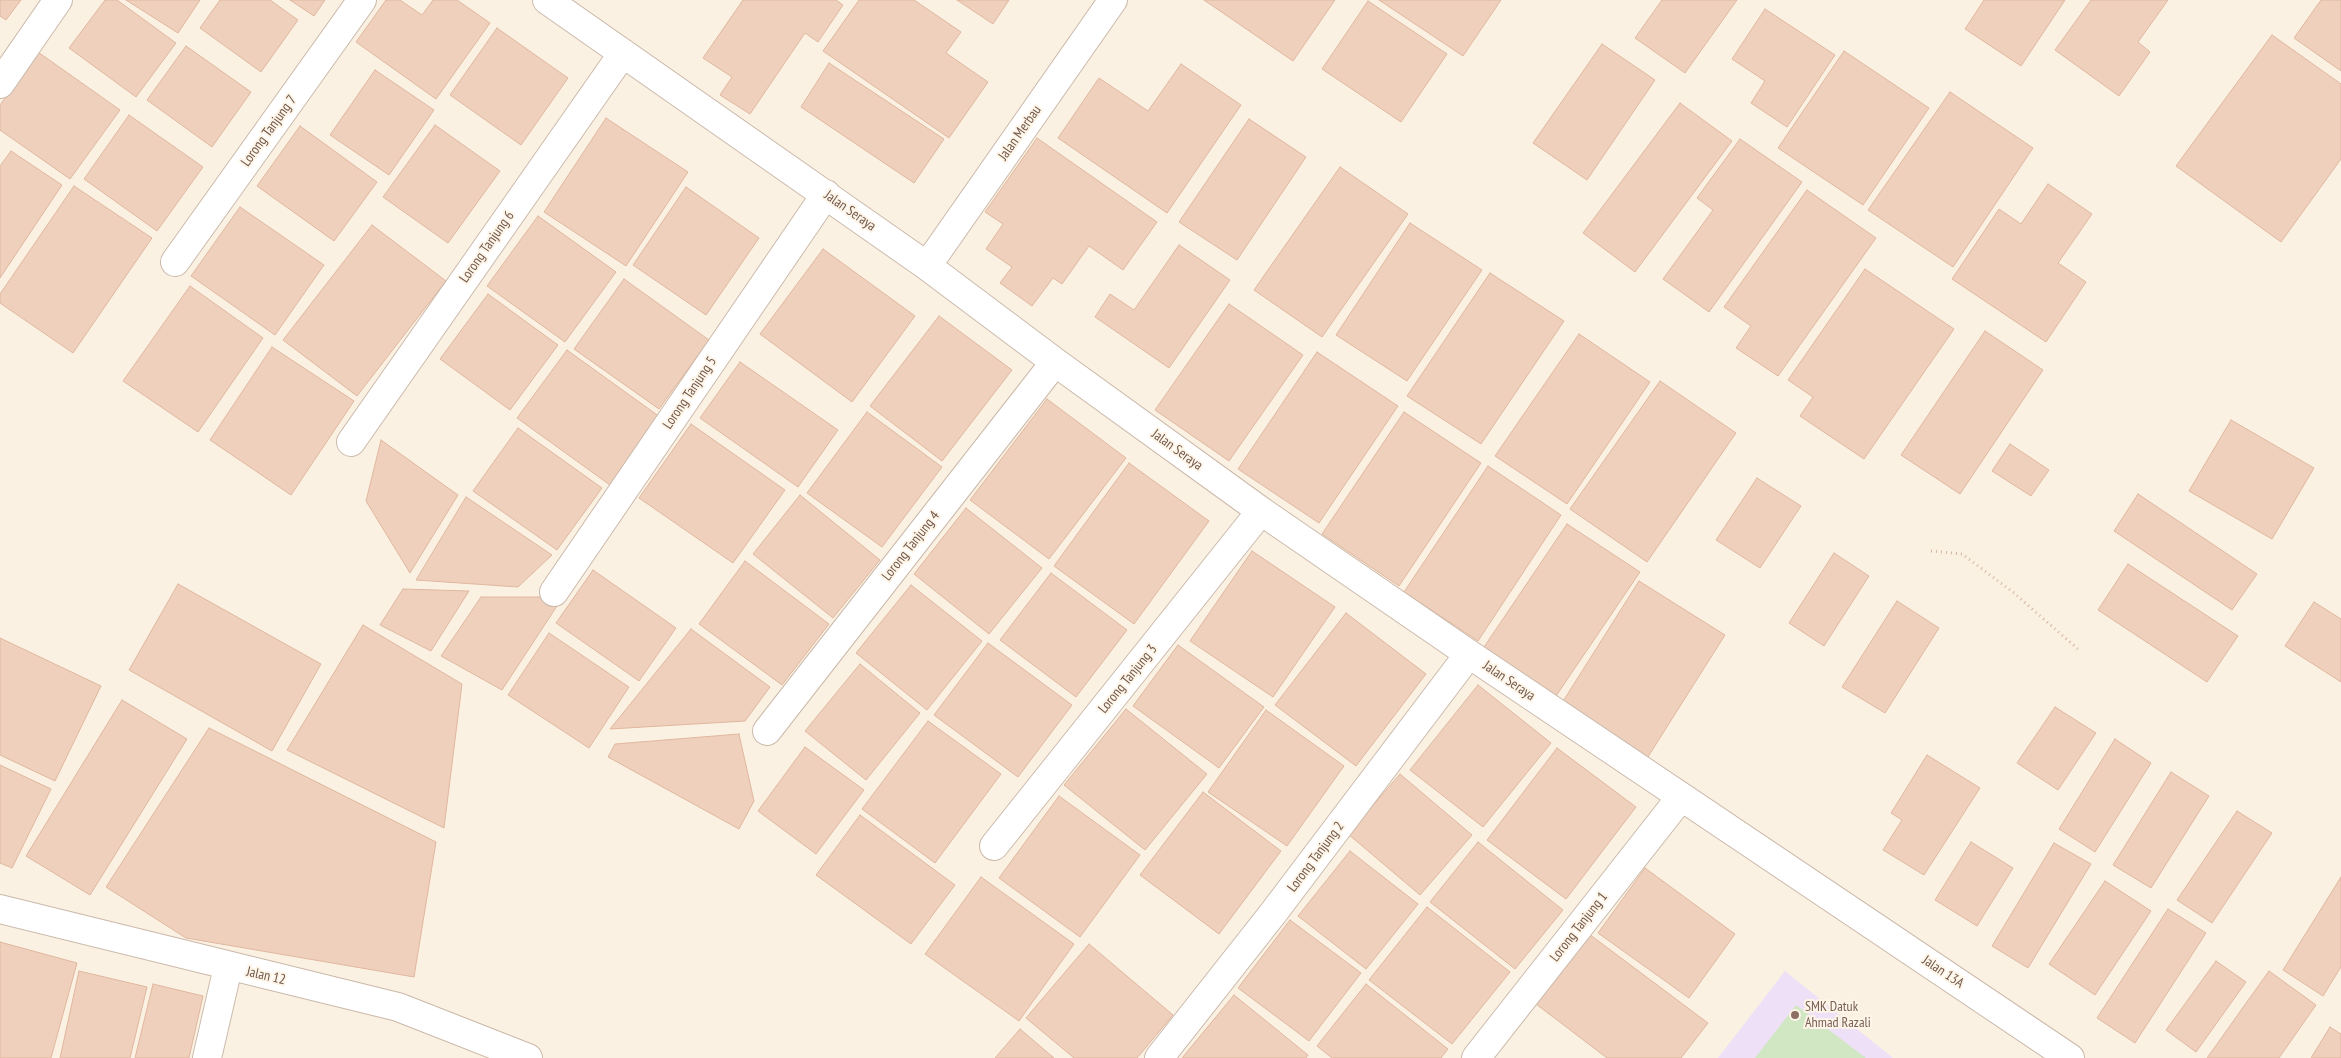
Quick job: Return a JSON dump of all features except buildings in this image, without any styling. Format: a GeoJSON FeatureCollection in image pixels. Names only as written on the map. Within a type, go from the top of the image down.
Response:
{"type":"FeatureCollection","features":[{"type":"Feature","properties":{"kind":"street"},"geometry":{"type":"LineString","coordinates":[[0,84],[58,0]]}},
{"type":"Feature","properties":{"kind":"street","name":"Lorong Tanjung 7"},"geometry":{"type":"LineString","coordinates":[[175,262],[362,0]]}},
{"type":"Feature","properties":{"kind":"street","name":"Jalan Seraya"},"geometry":{"type":"LineString","coordinates":[[547,0],[624,52],[927,266],[1055,362],[1261,511],[1681,797],[1817,886]]}},
{"type":"Feature","properties":{"kind":"street","name":"Jalan Merbau"},"geometry":{"type":"LineString","coordinates":[[927,266],[1113,0]]}},
{"type":"Feature","properties":{"kind":"street","name":"Lorong Tanjung 6"},"geometry":{"type":"LineString","coordinates":[[351,442],[624,52]]}},
{"type":"Feature","properties":{"kind":"street","name":"Lorong Tanjung 5"},"geometry":{"type":"LineString","coordinates":[[554,592],[826,194]]}},
{"type":"Feature","properties":{"kind":"street","name":"Lorong Tanjung 4"},"geometry":{"type":"LineString","coordinates":[[767,731],[1055,362]]}},
{"type":"Feature","properties":{"kind":"street","name":"Lorong Tanjung 3"},"geometry":{"type":"LineString","coordinates":[[994,846],[1261,511]]}},
{"type":"Feature","properties":{"kind":"street","name":"Lorong Tanjung 2"},"geometry":{"type":"LineString","coordinates":[[1159,1058],[1274,912],[1469,654]]}},
{"type":"Feature","properties":{"kind":"street","name":"Lorong Tanjung 1"},"geometry":{"type":"LineString","coordinates":[[1476,1058],[1681,797]]}},
{"type":"Feature","properties":{"kind":"street","name":"Jalan 13A"},"geometry":{"type":"LineString","coordinates":[[1817,886],[2070,1058]]}},
{"type":"Feature","properties":{"kind":"street","name":"Jalan 12"},"geometry":{"type":"LineString","coordinates":[[0,910],[398,1007],[528,1058]]}},
{"type":"Feature","properties":{"kind":"street"},"geometry":{"type":"LineString","coordinates":[[207,1058],[228,967]]}},
{"type":"Feature","properties":{"kind":"path"},"geometry":{"type":"LineString","coordinates":[[1930,551],[1962,554],[2014,593],[2079,650]]}},
{"type":"Feature","properties":{"kind":"shaded area","name":"SMK Datuk Ahmad Razali"},"geometry":{"type":"Polygon","coordinates":[[[1785,971],[1893,1058],[1718,1058],[1785,971]]]}},
{"type":"Feature","properties":{"kind":"green space"},"geometry":{"type":"Polygon","coordinates":[[[1796,1005],[1866,1058],[1755,1058],[1796,1005]]]}},
{"type":"Feature","properties":{"kind":"place","name":"SMK Datuk Ahmad Razali"},"geometry":{"type":"Point","coordinates":[1795,1015]}}]}
